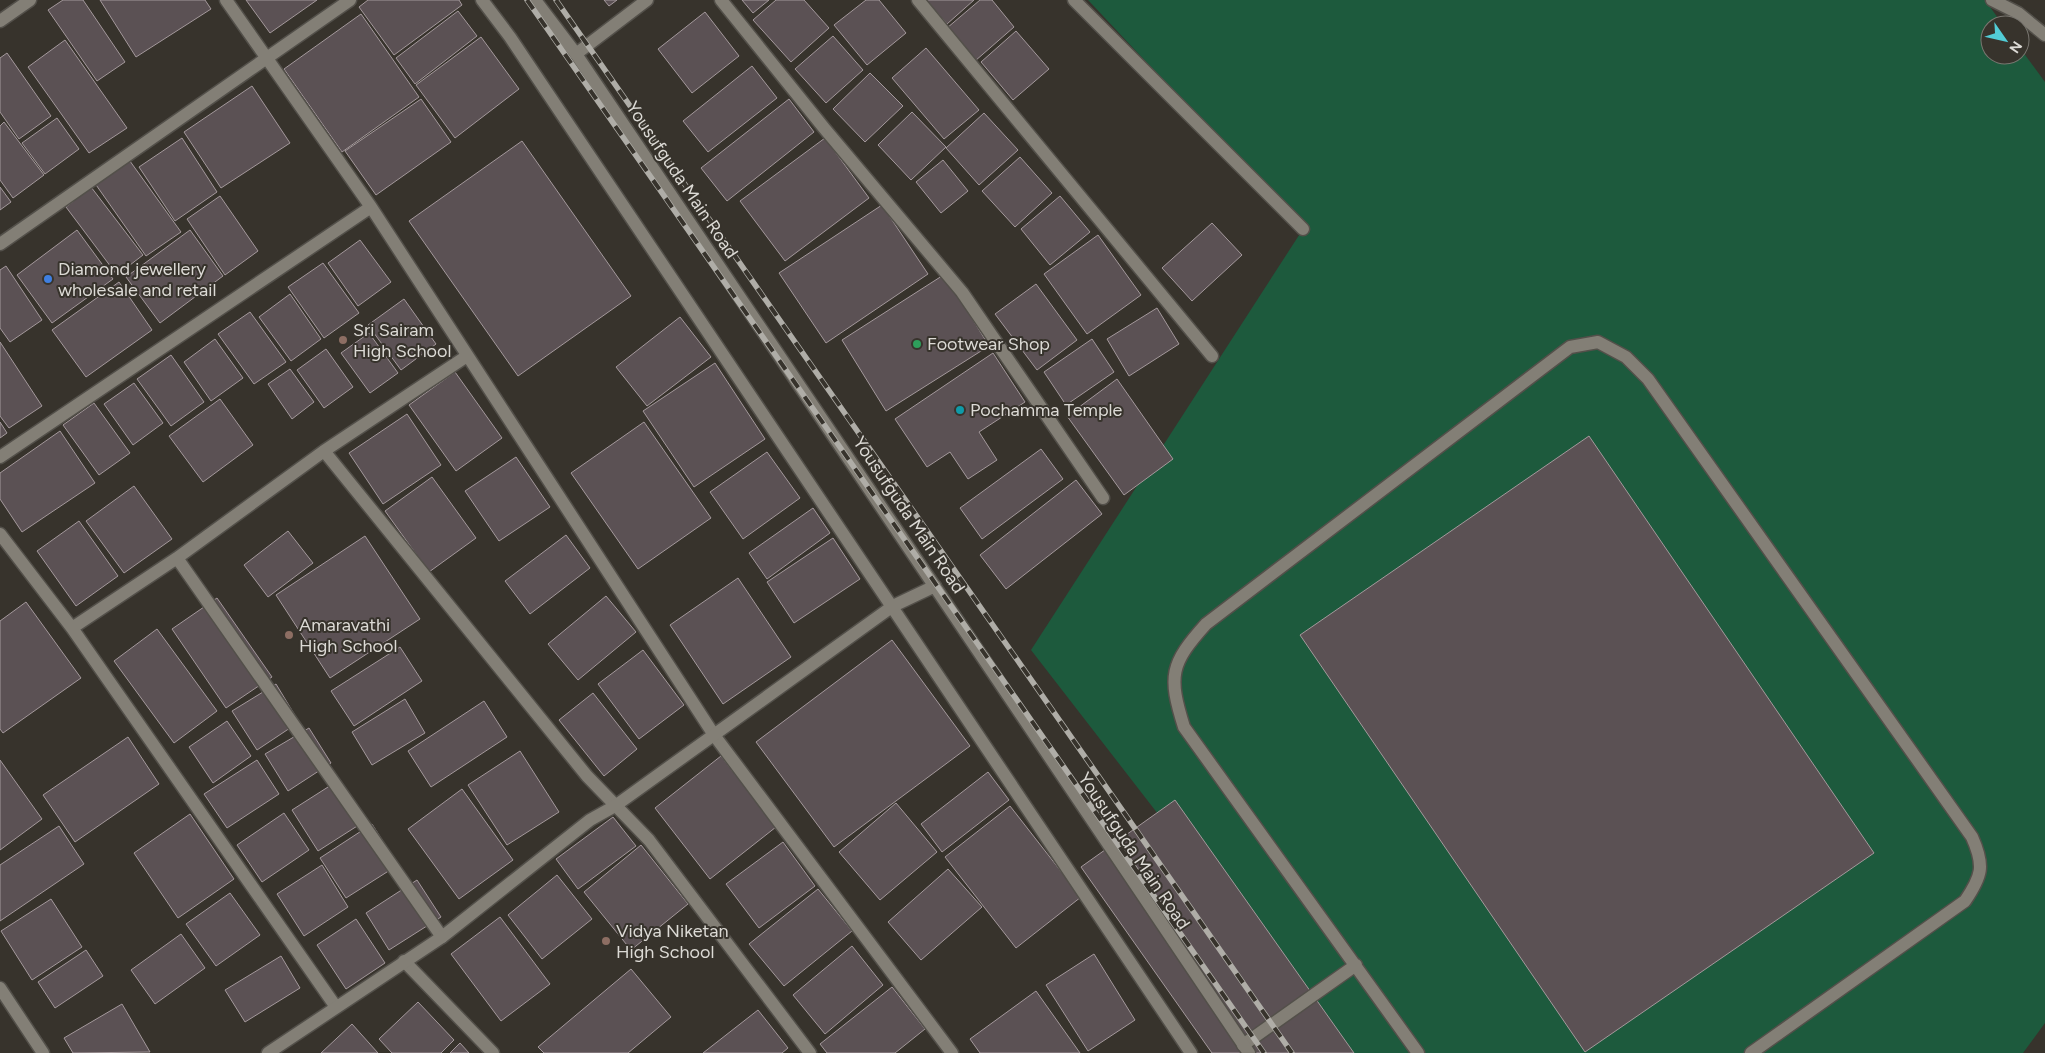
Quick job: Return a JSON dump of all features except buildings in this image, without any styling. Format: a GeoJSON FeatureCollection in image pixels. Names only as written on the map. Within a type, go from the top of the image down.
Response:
{"type":"FeatureCollection","features":[{"type":"Feature","properties":{"kind":"street"},"geometry":{"type":"LineString","coordinates":[[226,0],[371,207],[466,356],[714,735],[952,1053]]}},
{"type":"Feature","properties":{"kind":"street"},"geometry":{"type":"LineString","coordinates":[[0,244],[269,59],[350,0]]}},
{"type":"Feature","properties":{"kind":"street"},"geometry":{"type":"LineString","coordinates":[[482,0],[510,37],[893,606],[1190,1053]]}},
{"type":"Feature","properties":{"kind":"street","name":"Yousufguda Main Road"},"geometry":{"type":"LineString","coordinates":[[535,0],[576,54],[1246,1049]]}},
{"type":"Feature","properties":{"kind":"street"},"geometry":{"type":"LineString","coordinates":[[576,54],[647,0]]}},
{"type":"Feature","properties":{"kind":"street"},"geometry":{"type":"LineString","coordinates":[[721,0],[824,128],[962,292],[1103,498]]}},
{"type":"Feature","properties":{"kind":"street"},"geometry":{"type":"LineString","coordinates":[[918,0],[1212,356]]}},
{"type":"Feature","properties":{"kind":"street"},"geometry":{"type":"LineString","coordinates":[[1074,0],[1303,229]]}},
{"type":"Feature","properties":{"kind":"street"},"geometry":{"type":"LineString","coordinates":[[1992,0],[2018,13],[2045,35]]}},
{"type":"Feature","properties":{"kind":"street"},"geometry":{"type":"LineString","coordinates":[[0,21],[27,1]]}},
{"type":"Feature","properties":{"kind":"street"},"geometry":{"type":"LineString","coordinates":[[0,457],[371,207]]}},
{"type":"Feature","properties":{"kind":"street"},"geometry":{"type":"LineString","coordinates":[[1418,1053],[1184,727],[1175,698],[1173,671],[1185,646],[1206,624],[1570,347],[1598,342],[1626,357],[1648,379],[1966,829],[1980,855],[1981,868],[1976,885],[1965,902],[1751,1053]]}},
{"type":"Feature","properties":{"kind":"street"},"geometry":{"type":"LineString","coordinates":[[72,628],[177,558],[324,451],[466,356]]}},
{"type":"Feature","properties":{"kind":"street"},"geometry":{"type":"LineString","coordinates":[[324,451],[587,776],[649,840],[810,1053]]}},
{"type":"Feature","properties":{"kind":"street"},"geometry":{"type":"LineString","coordinates":[[0,534],[72,628],[336,1007]]}},
{"type":"Feature","properties":{"kind":"street"},"geometry":{"type":"LineString","coordinates":[[177,558],[442,937]]}},
{"type":"Feature","properties":{"kind":"street"},"geometry":{"type":"LineString","coordinates":[[271,1052],[442,937],[590,820],[615,806],[893,606],[935,586]]}},
{"type":"Feature","properties":{"kind":"street"},"geometry":{"type":"LineString","coordinates":[[404,961],[493,1053]]}},
{"type":"Feature","properties":{"kind":"street"},"geometry":{"type":"LineString","coordinates":[[1246,1049],[1356,965]]}},
{"type":"Feature","properties":{"kind":"street"},"geometry":{"type":"LineString","coordinates":[[0,988],[43,1053]]}},
{"type":"Feature","properties":{"kind":"green space"},"geometry":{"type":"Polygon","coordinates":[[[1088,0],[1985,0],[1996,15],[1980,15],[1980,65],[2030,65],[2030,62],[2045,82],[2045,1023],[2023,1053],[1343,1053],[1031,650],[1303,229],[1088,0]]]}},
{"type":"Feature","properties":{"kind":"railway"},"geometry":{"type":"LineString","coordinates":[[527,0],[1264,1053]]}},
{"type":"Feature","properties":{"kind":"railway"},"geometry":{"type":"LineString","coordinates":[[556,0],[1292,1053]]}},
{"type":"Feature","properties":{"kind":"place","name":"Diamond jewellery wholesale and retail"},"geometry":{"type":"Point","coordinates":[48,279]}},
{"type":"Feature","properties":{"kind":"place","name":"Sri Sairam High School"},"geometry":{"type":"Point","coordinates":[343,340]}},
{"type":"Feature","properties":{"kind":"place","name":"Footwear Shop"},"geometry":{"type":"Point","coordinates":[917,344]}},
{"type":"Feature","properties":{"kind":"place","name":"Pochamma Temple"},"geometry":{"type":"Point","coordinates":[960,410]}},
{"type":"Feature","properties":{"kind":"place","name":"Amaravathi High School"},"geometry":{"type":"Point","coordinates":[289,635]}},
{"type":"Feature","properties":{"kind":"place","name":"Vidya Niketan High School"},"geometry":{"type":"Point","coordinates":[606,941]}}]}
